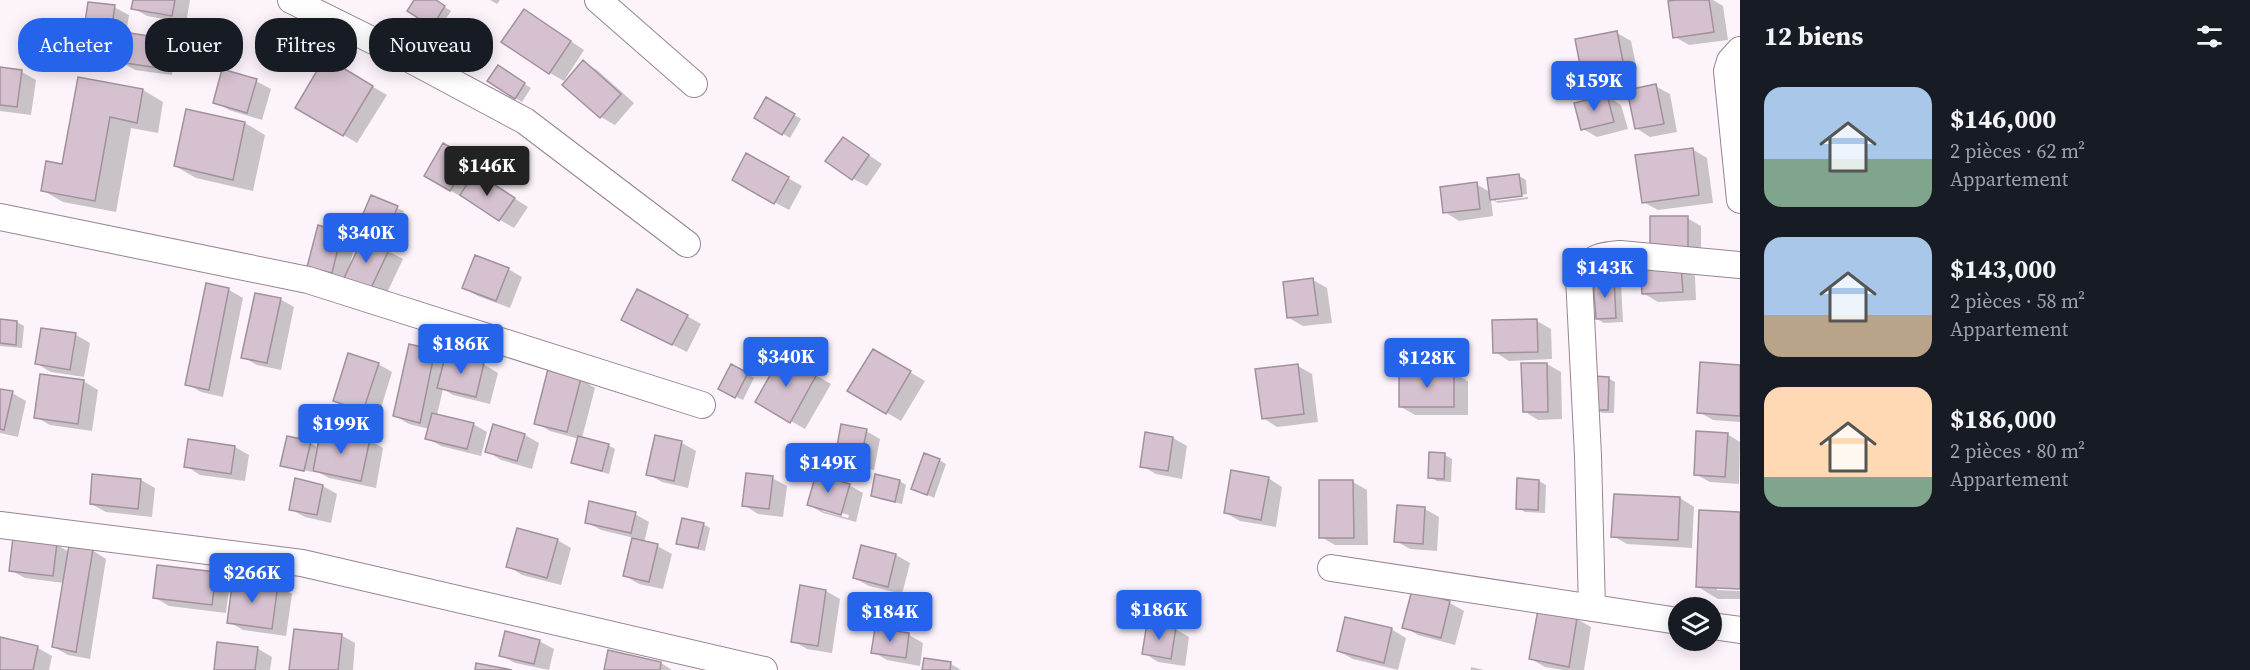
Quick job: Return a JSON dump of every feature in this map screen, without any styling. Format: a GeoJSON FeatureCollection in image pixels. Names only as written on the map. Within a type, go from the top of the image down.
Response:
{"type":"FeatureCollection","features":[{"type":"Feature","properties":{"kind":"street"},"geometry":{"type":"LineString","coordinates":[[291,0],[400,54],[525,121],[687,244]]}},
{"type":"Feature","properties":{"kind":"street"},"geometry":{"type":"LineString","coordinates":[[598,0],[694,84]]}},
{"type":"Feature","properties":{"kind":"street"},"geometry":{"type":"LineString","coordinates":[[1740,51],[1730,61],[1727,72],[1740,200]]}},
{"type":"Feature","properties":{"kind":"street"},"geometry":{"type":"LineString","coordinates":[[0,217],[308,280],[702,405]]}},
{"type":"Feature","properties":{"kind":"street"},"geometry":{"type":"LineString","coordinates":[[1592,608],[1588,456],[1579,277],[1588,262],[1602,256],[1620,254],[1740,265]]}},
{"type":"Feature","properties":{"kind":"street"},"geometry":{"type":"LineString","coordinates":[[0,525],[302,563],[764,670]]}},
{"type":"Feature","properties":{"kind":"street"},"geometry":{"type":"LineString","coordinates":[[1331,568],[1668,619]]}},
{"type":"Feature","properties":{"kind":"street"},"geometry":{"type":"LineString","coordinates":[[1722,627],[1740,630]]}},
{"type":"Feature","properties":{"kind":"building"},"geometry":{"type":"Polygon","coordinates":[[[133,0],[175,0],[172,16],[131,9],[133,0]]]}},
{"type":"Feature","properties":{"kind":"building"},"geometry":{"type":"Polygon","coordinates":[[[414,0],[436,0],[445,6],[438,18],[418,18],[407,11],[414,0]]]}},
{"type":"Feature","properties":{"kind":"building"},"geometry":{"type":"Polygon","coordinates":[[[1709,0],[1714,32],[1673,38],[1668,1],[1709,0]]]}},
{"type":"Feature","properties":{"kind":"building"},"geometry":{"type":"Polygon","coordinates":[[[88,2],[115,5],[113,18],[86,18],[88,2]]]}},
{"type":"Feature","properties":{"kind":"building"},"geometry":{"type":"Polygon","coordinates":[[[524,9],[571,41],[549,74],[501,42],[524,9]]]}},
{"type":"Feature","properties":{"kind":"building"},"geometry":{"type":"Polygon","coordinates":[[[1617,31],[1623,62],[1581,70],[1575,39],[1617,31]]]}},
{"type":"Feature","properties":{"kind":"building"},"geometry":{"type":"Polygon","coordinates":[[[133,34],[145,35],[145,66],[133,64],[133,34]]]}},
{"type":"Feature","properties":{"kind":"building"},"geometry":{"type":"Polygon","coordinates":[[[583,60],[621,94],[600,118],[562,85],[583,60]]]}},
{"type":"Feature","properties":{"kind":"building"},"geometry":{"type":"Polygon","coordinates":[[[498,65],[525,83],[515,99],[487,81],[498,65]]]}},
{"type":"Feature","properties":{"kind":"building"},"geometry":{"type":"Polygon","coordinates":[[[0,67],[18,69],[18,72],[22,72],[17,107],[0,105],[0,67]]]}},
{"type":"Feature","properties":{"kind":"building"},"geometry":{"type":"Polygon","coordinates":[[[221,72],[232,72],[257,79],[247,113],[213,103],[221,72]]]}},
{"type":"Feature","properties":{"kind":"building"},"geometry":{"type":"Polygon","coordinates":[[[316,72],[350,72],[373,86],[343,136],[295,108],[316,72]]]}},
{"type":"Feature","properties":{"kind":"building"},"geometry":{"type":"Polygon","coordinates":[[[78,77],[143,89],[137,123],[110,117],[95,201],[41,191],[46,161],[62,164],[78,77]]]}},
{"type":"Feature","properties":{"kind":"building"},"geometry":{"type":"Polygon","coordinates":[[[1656,84],[1664,124],[1635,129],[1627,90],[1656,84]]]}},
{"type":"Feature","properties":{"kind":"building"},"geometry":{"type":"Polygon","coordinates":[[[1607,95],[1614,122],[1581,130],[1574,103],[1607,95]]]}},
{"type":"Feature","properties":{"kind":"building"},"geometry":{"type":"Polygon","coordinates":[[[766,97],[795,114],[782,135],[754,118],[766,97]]]}},
{"type":"Feature","properties":{"kind":"building"},"geometry":{"type":"Polygon","coordinates":[[[186,109],[245,122],[233,180],[174,166],[186,109]]]}},
{"type":"Feature","properties":{"kind":"building"},"geometry":{"type":"Polygon","coordinates":[[[843,137],[869,155],[852,180],[825,161],[843,137]]]}},
{"type":"Feature","properties":{"kind":"building"},"geometry":{"type":"Polygon","coordinates":[[[443,143],[469,158],[450,191],[424,176],[443,143]]]}},
{"type":"Feature","properties":{"kind":"building"},"geometry":{"type":"Polygon","coordinates":[[[1693,148],[1699,195],[1642,203],[1635,155],[1693,148]]]}},
{"type":"Feature","properties":{"kind":"building"},"geometry":{"type":"Polygon","coordinates":[[[746,153],[789,177],[774,204],[732,180],[746,153]]]}},
{"type":"Feature","properties":{"kind":"building"},"geometry":{"type":"Polygon","coordinates":[[[475,172],[515,198],[499,221],[460,195],[475,172]]]}},
{"type":"Feature","properties":{"kind":"building"},"geometry":{"type":"Polygon","coordinates":[[[1519,174],[1522,196],[1490,200],[1487,178],[1519,174]]]}},
{"type":"Feature","properties":{"kind":"building"},"geometry":{"type":"Polygon","coordinates":[[[1477,182],[1480,209],[1443,213],[1440,187],[1477,182]]]}},
{"type":"Feature","properties":{"kind":"building"},"geometry":{"type":"Polygon","coordinates":[[[371,195],[398,206],[387,232],[360,221],[371,195]]]}},
{"type":"Feature","properties":{"kind":"building"},"geometry":{"type":"Polygon","coordinates":[[[1650,216],[1688,216],[1688,252],[1650,252],[1650,216]]]}},
{"type":"Feature","properties":{"kind":"building"},"geometry":{"type":"Polygon","coordinates":[[[318,225],[342,232],[332,273],[307,267],[318,225]]]}},
{"type":"Feature","properties":{"kind":"building"},"geometry":{"type":"Polygon","coordinates":[[[363,238],[389,250],[370,290],[344,278],[363,238]]]}},
{"type":"Feature","properties":{"kind":"building"},"geometry":{"type":"Polygon","coordinates":[[[475,255],[509,268],[496,301],[462,288],[475,255]]]}},
{"type":"Feature","properties":{"kind":"building"},"geometry":{"type":"Polygon","coordinates":[[[1681,266],[1683,292],[1642,294],[1640,268],[1681,266]]]}},
{"type":"Feature","properties":{"kind":"building"},"geometry":{"type":"Polygon","coordinates":[[[1313,278],[1318,315],[1287,318],[1283,282],[1313,278]]]}},
{"type":"Feature","properties":{"kind":"building"},"geometry":{"type":"Polygon","coordinates":[[[1614,278],[1616,318],[1596,319],[1593,280],[1614,278]]]}},
{"type":"Feature","properties":{"kind":"building"},"geometry":{"type":"Polygon","coordinates":[[[206,283],[229,288],[209,390],[185,385],[206,283]]]}},
{"type":"Feature","properties":{"kind":"building"},"geometry":{"type":"Polygon","coordinates":[[[637,289],[688,315],[672,345],[621,320],[637,289]]]}},
{"type":"Feature","properties":{"kind":"building"},"geometry":{"type":"Polygon","coordinates":[[[255,293],[281,298],[267,363],[241,358],[255,293]]]}},
{"type":"Feature","properties":{"kind":"building"},"geometry":{"type":"Polygon","coordinates":[[[0,319],[17,321],[16,345],[0,343],[0,319]]]}},
{"type":"Feature","properties":{"kind":"building"},"geometry":{"type":"Polygon","coordinates":[[[1537,319],[1538,352],[1493,353],[1492,320],[1537,319]]]}},
{"type":"Feature","properties":{"kind":"building"},"geometry":{"type":"Polygon","coordinates":[[[41,328],[76,333],[70,370],[35,364],[41,328]]]}},
{"type":"Feature","properties":{"kind":"building"},"geometry":{"type":"Polygon","coordinates":[[[409,344],[435,350],[420,423],[393,416],[409,344]]]}},
{"type":"Feature","properties":{"kind":"building"},"geometry":{"type":"Polygon","coordinates":[[[873,349],[911,371],[886,414],[847,391],[873,349]]]}},
{"type":"Feature","properties":{"kind":"building"},"geometry":{"type":"Polygon","coordinates":[[[348,353],[379,363],[363,411],[333,401],[348,353]]]}},
{"type":"Feature","properties":{"kind":"building"},"geometry":{"type":"Polygon","coordinates":[[[446,353],[484,363],[476,397],[437,388],[446,353]]]}},
{"type":"Feature","properties":{"kind":"building"},"geometry":{"type":"Polygon","coordinates":[[[782,354],[817,374],[790,423],[755,402],[782,354]]]}},
{"type":"Feature","properties":{"kind":"building"},"geometry":{"type":"Polygon","coordinates":[[[1700,362],[1740,365],[1740,416],[1697,413],[1700,362]]]}},
{"type":"Feature","properties":{"kind":"building"},"geometry":{"type":"Polygon","coordinates":[[[1521,363],[1547,363],[1548,412],[1523,412],[1521,363]]]}},
{"type":"Feature","properties":{"kind":"building"},"geometry":{"type":"Polygon","coordinates":[[[731,364],[748,373],[735,398],[718,389],[731,364]]]}},
{"type":"Feature","properties":{"kind":"building"},"geometry":{"type":"Polygon","coordinates":[[[1298,364],[1304,414],[1262,419],[1255,369],[1298,364]]]}},
{"type":"Feature","properties":{"kind":"building"},"geometry":{"type":"Polygon","coordinates":[[[548,369],[581,378],[567,432],[534,424],[548,369]]]}},
{"type":"Feature","properties":{"kind":"building"},"geometry":{"type":"Polygon","coordinates":[[[1399,371],[1454,371],[1454,407],[1399,407],[1399,371]]]}},
{"type":"Feature","properties":{"kind":"building"},"geometry":{"type":"Polygon","coordinates":[[[40,374],[84,380],[78,424],[34,418],[40,374]]]}},
{"type":"Feature","properties":{"kind":"building"},"geometry":{"type":"Polygon","coordinates":[[[1594,376],[1609,377],[1608,410],[1593,410],[1594,376]]]}},
{"type":"Feature","properties":{"kind":"building"},"geometry":{"type":"Polygon","coordinates":[[[0,389],[13,391],[4,430],[0,429],[0,389]]]}},
{"type":"Feature","properties":{"kind":"building"},"geometry":{"type":"Polygon","coordinates":[[[432,413],[474,423],[467,449],[425,439],[432,413]]]}},
{"type":"Feature","properties":{"kind":"building"},"geometry":{"type":"Polygon","coordinates":[[[493,424],[525,434],[517,461],[485,452],[493,424]]]}},
{"type":"Feature","properties":{"kind":"building"},"geometry":{"type":"Polygon","coordinates":[[[841,424],[867,429],[860,463],[835,458],[841,424]]]}},
{"type":"Feature","properties":{"kind":"building"},"geometry":{"type":"Polygon","coordinates":[[[321,429],[370,439],[361,481],[313,471],[321,429]]]}},
{"type":"Feature","properties":{"kind":"building"},"geometry":{"type":"Polygon","coordinates":[[[1696,431],[1728,433],[1725,477],[1694,475],[1696,431]]]}},
{"type":"Feature","properties":{"kind":"building"},"geometry":{"type":"Polygon","coordinates":[[[1145,432],[1173,437],[1168,471],[1140,467],[1145,432]]]}},
{"type":"Feature","properties":{"kind":"building"},"geometry":{"type":"Polygon","coordinates":[[[655,435],[682,441],[674,481],[646,475],[655,435]]]}},
{"type":"Feature","properties":{"kind":"building"},"geometry":{"type":"Polygon","coordinates":[[[287,436],[311,441],[304,471],[280,466],[287,436]]]}},
{"type":"Feature","properties":{"kind":"building"},"geometry":{"type":"Polygon","coordinates":[[[578,436],[609,444],[602,471],[571,463],[578,436]]]}},
{"type":"Feature","properties":{"kind":"building"},"geometry":{"type":"Polygon","coordinates":[[[188,439],[235,446],[231,474],[184,467],[188,439]]]}},
{"type":"Feature","properties":{"kind":"building"},"geometry":{"type":"Polygon","coordinates":[[[1429,452],[1445,453],[1444,479],[1428,478],[1429,452]]]}},
{"type":"Feature","properties":{"kind":"building"},"geometry":{"type":"Polygon","coordinates":[[[924,453],[940,459],[927,495],[911,489],[924,453]]]}},
{"type":"Feature","properties":{"kind":"building"},"geometry":{"type":"Polygon","coordinates":[[[1231,470],[1269,477],[1261,520],[1224,513],[1231,470]]]}},
{"type":"Feature","properties":{"kind":"building"},"geometry":{"type":"Polygon","coordinates":[[[746,473],[773,476],[769,509],[742,506],[746,473]]]}},
{"type":"Feature","properties":{"kind":"building"},"geometry":{"type":"Polygon","coordinates":[[[92,474],[141,479],[138,509],[90,504],[92,474]]]}},
{"type":"Feature","properties":{"kind":"building"},"geometry":{"type":"Polygon","coordinates":[[[816,474],[850,484],[841,515],[807,505],[816,474]]]}},
{"type":"Feature","properties":{"kind":"building"},"geometry":{"type":"Polygon","coordinates":[[[875,474],[900,480],[895,502],[871,496],[875,474]]]}},
{"type":"Feature","properties":{"kind":"building"},"geometry":{"type":"Polygon","coordinates":[[[295,478],[323,485],[317,515],[289,510],[295,478]]]}},
{"type":"Feature","properties":{"kind":"building"},"geometry":{"type":"Polygon","coordinates":[[[1517,478],[1539,480],[1538,510],[1516,509],[1517,478]]]}},
{"type":"Feature","properties":{"kind":"building"},"geometry":{"type":"Polygon","coordinates":[[[1319,480],[1353,480],[1354,538],[1319,538],[1319,480]]]}},
{"type":"Feature","properties":{"kind":"building"},"geometry":{"type":"Polygon","coordinates":[[[1614,494],[1680,497],[1678,540],[1611,537],[1614,494]]]}},
{"type":"Feature","properties":{"kind":"building"},"geometry":{"type":"Polygon","coordinates":[[[589,501],[636,512],[631,533],[585,523],[589,501]]]}},
{"type":"Feature","properties":{"kind":"building"},"geometry":{"type":"Polygon","coordinates":[[[1397,505],[1425,507],[1423,544],[1394,542],[1397,505]]]}},
{"type":"Feature","properties":{"kind":"building"},"geometry":{"type":"Polygon","coordinates":[[[1699,510],[1740,512],[1740,589],[1696,587],[1699,510]]]}},
{"type":"Feature","properties":{"kind":"building"},"geometry":{"type":"Polygon","coordinates":[[[682,518],[704,523],[698,548],[676,544],[682,518]]]}},
{"type":"Feature","properties":{"kind":"building"},"geometry":{"type":"Polygon","coordinates":[[[517,528],[558,539],[547,578],[506,567],[517,528]]]}},
{"type":"Feature","properties":{"kind":"building"},"geometry":{"type":"Polygon","coordinates":[[[13,537],[57,543],[53,576],[9,571],[13,537]]]}},
{"type":"Feature","properties":{"kind":"building"},"geometry":{"type":"Polygon","coordinates":[[[632,538],[658,544],[649,582],[623,576],[632,538]]]}},
{"type":"Feature","properties":{"kind":"building"},"geometry":{"type":"Polygon","coordinates":[[[69,545],[93,549],[76,652],[52,647],[69,545]]]}},
{"type":"Feature","properties":{"kind":"building"},"geometry":{"type":"Polygon","coordinates":[[[861,545],[896,554],[888,587],[853,578],[861,545]]]}},
{"type":"Feature","properties":{"kind":"building"},"geometry":{"type":"Polygon","coordinates":[[[157,565],[216,572],[212,605],[153,598],[157,565]]]}},
{"type":"Feature","properties":{"kind":"building"},"geometry":{"type":"Polygon","coordinates":[[[233,578],[278,584],[272,629],[227,623],[233,578]]]}},
{"type":"Feature","properties":{"kind":"building"},"geometry":{"type":"Polygon","coordinates":[[[800,585],[826,590],[818,646],[791,642],[800,585]]]}},
{"type":"Feature","properties":{"kind":"building"},"geometry":{"type":"Polygon","coordinates":[[[1412,590],[1450,601],[1441,638],[1402,628],[1412,590]]]}},
{"type":"Feature","properties":{"kind":"building"},"geometry":{"type":"Polygon","coordinates":[[[1538,610],[1577,618],[1569,667],[1529,659],[1538,610]]]}},
{"type":"Feature","properties":{"kind":"building"},"geometry":{"type":"Polygon","coordinates":[[[1345,617],[1392,628],[1384,663],[1337,651],[1345,617]]]}},
{"type":"Feature","properties":{"kind":"building"},"geometry":{"type":"Polygon","coordinates":[[[1147,623],[1176,627],[1171,659],[1142,654],[1147,623]]]}},
{"type":"Feature","properties":{"kind":"building"},"geometry":{"type":"Polygon","coordinates":[[[875,628],[909,633],[906,658],[871,653],[875,628]]]}},
{"type":"Feature","properties":{"kind":"building"},"geometry":{"type":"Polygon","coordinates":[[[294,629],[342,634],[338,670],[289,670],[294,629]]]}},
{"type":"Feature","properties":{"kind":"building"},"geometry":{"type":"Polygon","coordinates":[[[505,631],[540,640],[534,664],[499,656],[505,631]]]}},
{"type":"Feature","properties":{"kind":"building"},"geometry":{"type":"Polygon","coordinates":[[[0,637],[38,646],[33,670],[0,670],[0,637]]]}},
{"type":"Feature","properties":{"kind":"building"},"geometry":{"type":"Polygon","coordinates":[[[217,642],[258,647],[255,670],[214,670],[217,642]]]}},
{"type":"Feature","properties":{"kind":"building"},"geometry":{"type":"Polygon","coordinates":[[[608,650],[661,662],[660,670],[604,670],[608,650]]]}},
{"type":"Feature","properties":{"kind":"building"},"geometry":{"type":"Polygon","coordinates":[[[924,658],[951,662],[950,670],[922,670],[924,658]]]}},
{"type":"Feature","properties":{"kind":"building"},"geometry":{"type":"Polygon","coordinates":[[[476,663],[512,670],[475,670],[476,663]]]}}]}
